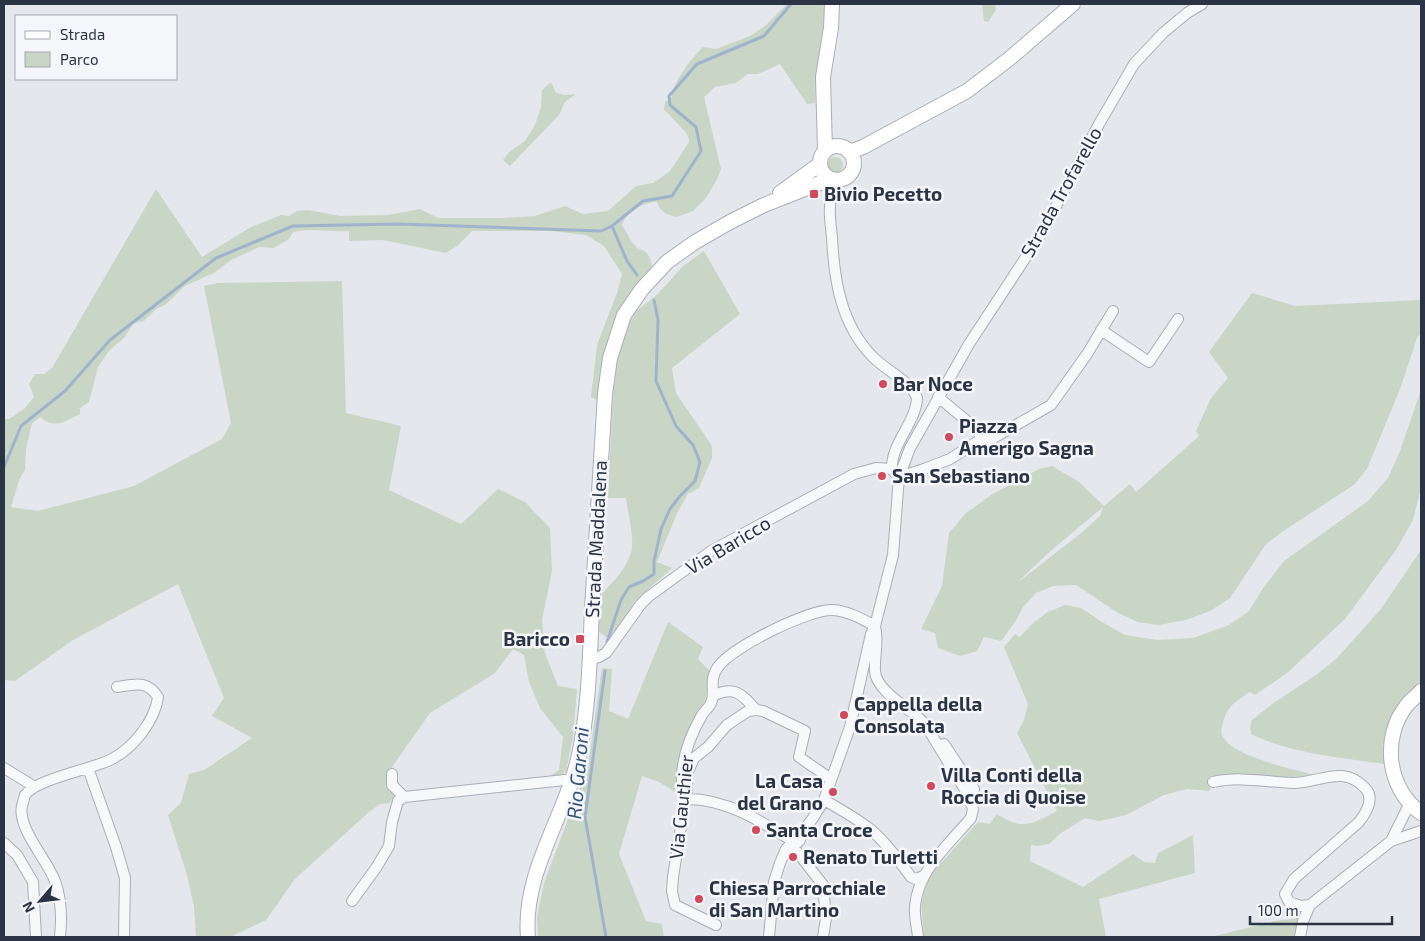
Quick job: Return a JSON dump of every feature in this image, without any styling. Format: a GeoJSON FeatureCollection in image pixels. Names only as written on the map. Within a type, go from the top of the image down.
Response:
{"type":"FeatureCollection","features":[{"type":"Feature","properties":{"kind":"street"},"geometry":{"type":"LineString","coordinates":[[824,109],[847,154],[852,171],[847,177],[833,180],[825,176],[822,158],[823,77],[831,28],[832,4]]}},
{"type":"Feature","properties":{"kind":"street"},"geometry":{"type":"LineString","coordinates":[[822,158],[831,148],[847,154],[967,91],[1009,59],[1073,4]]}},
{"type":"Feature","properties":{"kind":"street","name":"Strada Trofarello"},"geometry":{"type":"LineString","coordinates":[[938,397],[969,344],[1043,231],[1099,124],[1134,64],[1164,33],[1187,13],[1202,4]]}},
{"type":"Feature","properties":{"kind":"street","name":"Strada Maddalena"},"geometry":{"type":"LineString","coordinates":[[764,205],[822,158]]}},
{"type":"Feature","properties":{"kind":"street"},"geometry":{"type":"LineString","coordinates":[[823,937],[826,918],[823,885],[794,847],[806,832],[824,800],[850,727],[871,634],[875,626],[893,555],[896,473],[893,458],[914,413],[917,398],[915,392],[910,387],[871,356],[860,342],[846,315],[835,278],[830,206],[833,180]]}},
{"type":"Feature","properties":{"kind":"street","name":"Strada Maddalena"},"geometry":{"type":"LineString","coordinates":[[528,937],[528,903],[542,857],[574,779],[581,745],[589,660],[605,394],[610,358],[624,316],[642,289],[667,262],[695,242],[764,205],[833,180]]}},
{"type":"Feature","properties":{"kind":"street"},"geometry":{"type":"LineString","coordinates":[[896,473],[938,397],[983,438],[990,440],[1051,405],[1113,311]]}},
{"type":"Feature","properties":{"kind":"street"},"geometry":{"type":"LineString","coordinates":[[1101,330],[1149,362],[1178,319]]}},
{"type":"Feature","properties":{"kind":"street"},"geometry":{"type":"LineString","coordinates":[[896,473],[924,470],[950,459],[983,438]]}},
{"type":"Feature","properties":{"kind":"street","name":"Via Baricco"},"geometry":{"type":"LineString","coordinates":[[589,660],[606,653],[648,597],[711,551],[854,474],[876,468],[896,473]]}},
{"type":"Feature","properties":{"kind":"street","name":"Via Gauthier"},"geometry":{"type":"LineString","coordinates":[[716,925],[675,905],[673,877],[685,799],[682,783],[682,766],[692,732],[701,715],[710,706],[713,696],[712,682],[717,668],[722,662],[750,642],[768,632],[817,612],[844,611],[875,626]]}},
{"type":"Feature","properties":{"kind":"street"},"geometry":{"type":"LineString","coordinates":[[875,626],[878,636],[876,678],[887,692],[918,716],[931,732],[972,804],[973,814],[923,876],[918,889],[915,907],[918,937]]}},
{"type":"Feature","properties":{"kind":"street"},"geometry":{"type":"LineString","coordinates":[[60,937],[60,896],[55,879],[23,821],[21,808],[26,795],[34,787],[112,759],[124,750],[150,722],[157,710],[158,697],[153,689],[145,684],[118,687]]}},
{"type":"Feature","properties":{"kind":"street"},"geometry":{"type":"LineString","coordinates":[[713,696],[728,691],[735,692],[743,695],[756,710]]}},
{"type":"Feature","properties":{"kind":"street"},"geometry":{"type":"LineString","coordinates":[[1421,691],[1407,705],[1392,733],[1390,747],[1394,777],[1410,803],[1421,813]]}},
{"type":"Feature","properties":{"kind":"street"},"geometry":{"type":"LineString","coordinates":[[794,842],[767,825],[720,804],[703,799],[685,799],[688,774],[694,758],[708,747],[727,725],[748,711],[756,710],[793,724],[805,731],[799,757],[831,779]]}},
{"type":"Feature","properties":{"kind":"street"},"geometry":{"type":"LineString","coordinates":[[935,740],[943,742],[948,748],[974,789]]}},
{"type":"Feature","properties":{"kind":"street"},"geometry":{"type":"LineString","coordinates":[[4,768],[34,787]]}},
{"type":"Feature","properties":{"kind":"street"},"geometry":{"type":"LineString","coordinates":[[88,768],[125,878],[124,937]]}},
{"type":"Feature","properties":{"kind":"street"},"geometry":{"type":"LineString","coordinates":[[392,774],[392,785],[404,797]]}},
{"type":"Feature","properties":{"kind":"street"},"geometry":{"type":"LineString","coordinates":[[1213,782],[1239,778],[1299,783],[1330,776],[1347,775],[1357,780],[1368,790],[1370,801],[1367,811],[1359,822],[1294,879],[1285,894],[1289,902],[1301,906],[1310,905]]}},
{"type":"Feature","properties":{"kind":"street"},"geometry":{"type":"LineString","coordinates":[[352,901],[389,846],[392,822],[398,801],[404,797],[574,779]]}},
{"type":"Feature","properties":{"kind":"street"},"geometry":{"type":"LineString","coordinates":[[824,800],[872,830],[884,842],[911,877],[916,879],[923,876]]}},
{"type":"Feature","properties":{"kind":"street"},"geometry":{"type":"LineString","coordinates":[[1392,841],[1410,803]]}},
{"type":"Feature","properties":{"kind":"street"},"geometry":{"type":"LineString","coordinates":[[769,937],[775,876],[783,853],[813,818]]}},
{"type":"Feature","properties":{"kind":"street"},"geometry":{"type":"LineString","coordinates":[[1300,937],[1303,921],[1310,905],[1392,841],[1421,832]]}},
{"type":"Feature","properties":{"kind":"street"},"geometry":{"type":"LineString","coordinates":[[4,843],[17,855],[33,882],[36,937]]}},
{"type":"Feature","properties":{"kind":"street"},"geometry":{"type":"LineString","coordinates":[[764,937],[770,918]]}},
{"type":"Feature","properties":{"kind":"green space"},"geometry":{"type":"Polygon","coordinates":[[[787,4],[826,4],[816,77],[815,103],[807,104],[780,64],[758,74],[748,74],[736,83],[715,87],[704,97],[721,169],[706,198],[693,211],[676,217],[666,214],[657,202],[652,202],[631,212],[624,220],[622,225],[631,240],[638,249],[648,255],[652,266],[636,284],[610,332],[601,365],[597,400],[591,397],[597,345],[617,293],[622,274],[604,246],[586,235],[551,231],[472,231],[457,246],[446,253],[383,240],[349,241],[349,231],[306,230],[293,232],[288,240],[273,248],[259,247],[231,260],[214,273],[185,286],[144,321],[134,323],[124,338],[109,351],[98,367],[89,402],[80,408],[80,414],[55,424],[45,421],[40,417],[32,423],[26,449],[25,470],[19,480],[11,507],[38,511],[134,486],[222,439],[231,423],[204,286],[218,283],[342,281],[346,413],[401,426],[389,490],[461,524],[498,489],[525,502],[550,528],[552,571],[542,620],[545,653],[558,686],[577,689],[573,737],[566,771],[560,776],[547,778],[559,770],[563,737],[540,708],[529,682],[524,655],[513,649],[495,673],[430,713],[387,774],[386,784],[395,795],[389,803],[380,804],[369,812],[295,879],[266,920],[230,937],[196,937],[194,907],[187,875],[168,815],[181,803],[189,774],[204,770],[252,738],[212,716],[224,698],[178,584],[73,640],[15,681],[4,680],[4,419],[9,419],[24,409],[34,397],[29,384],[35,374],[44,374],[52,368],[156,189],[202,257],[251,227],[281,215],[289,216],[297,211],[308,210],[340,216],[389,215],[420,209],[438,218],[504,218],[535,216],[565,206],[583,214],[608,211],[636,186],[653,183],[670,171],[689,142],[687,134],[664,110],[665,102],[672,97],[679,77],[694,57],[703,47],[716,49],[750,36],[766,25],[787,4]]]}},
{"type":"Feature","properties":{"kind":"green space"},"geometry":{"type":"Polygon","coordinates":[[[982,4],[995,4],[996,10],[988,22],[984,21],[982,4]]]}},
{"type":"Feature","properties":{"kind":"green space"},"geometry":{"type":"Polygon","coordinates":[[[551,82],[556,93],[565,95],[576,94],[565,102],[559,115],[510,166],[503,160],[509,152],[525,141],[535,125],[541,107],[542,90],[551,82]]]}},
{"type":"Feature","properties":{"kind":"green space"},"geometry":{"type":"Polygon","coordinates":[[[832,157],[838,157],[843,162],[841,171],[832,173],[827,168],[827,162],[832,157]]]}},
{"type":"Feature","properties":{"kind":"green space"},"geometry":{"type":"Polygon","coordinates":[[[704,251],[740,314],[672,368],[676,393],[712,446],[712,458],[699,488],[688,494],[678,511],[657,562],[672,568],[635,601],[613,636],[606,637],[599,632],[601,595],[622,570],[632,547],[632,533],[626,498],[608,498],[614,370],[625,333],[634,313],[658,294],[682,267],[704,251]]]}},
{"type":"Feature","properties":{"kind":"green space"},"geometry":{"type":"Polygon","coordinates":[[[1252,293],[1295,306],[1421,300],[1421,333],[1417,338],[1400,389],[1367,469],[1355,484],[1266,544],[1230,598],[1210,611],[1186,620],[1159,625],[1138,622],[1118,613],[1076,585],[1053,586],[1036,593],[1023,607],[1001,641],[984,637],[977,651],[960,656],[938,648],[935,633],[921,629],[942,586],[949,533],[966,513],[991,495],[1039,469],[1052,466],[1079,482],[1104,506],[1130,484],[1136,492],[1199,436],[1196,431],[1211,398],[1228,378],[1209,352],[1252,293]],[[1103,507],[1047,554],[1017,583],[1080,534],[1100,516],[1103,507]]]}},
{"type":"Feature","properties":{"kind":"green space"},"geometry":{"type":"Polygon","coordinates":[[[1421,390],[1421,488],[1413,520],[1396,550],[1345,619],[1287,673],[1255,695],[1250,692],[1233,704],[1224,718],[1221,733],[1230,745],[1239,751],[1260,760],[1315,775],[1305,778],[1210,779],[1210,791],[1187,789],[1164,795],[1126,815],[1099,821],[1085,818],[1061,833],[1049,844],[1031,845],[1030,861],[1083,887],[1133,854],[1144,862],[1155,863],[1158,853],[1193,835],[1195,873],[1099,899],[1106,937],[924,937],[921,903],[930,875],[978,822],[990,824],[997,814],[1014,823],[1027,824],[1057,811],[1017,733],[1024,720],[1028,704],[1004,647],[1015,634],[1020,637],[1046,613],[1065,605],[1081,608],[1125,635],[1157,640],[1193,638],[1229,625],[1249,611],[1284,561],[1368,501],[1388,478],[1400,451],[1421,390]]]}},
{"type":"Feature","properties":{"kind":"green space"},"geometry":{"type":"Polygon","coordinates":[[[1421,550],[1421,683],[1403,700],[1390,718],[1384,740],[1384,764],[1299,750],[1267,741],[1251,734],[1252,720],[1337,658],[1381,609],[1421,550]]]}},
{"type":"Feature","properties":{"kind":"green space"},"geometry":{"type":"Polygon","coordinates":[[[668,622],[703,647],[698,659],[710,671],[706,698],[681,751],[675,792],[659,782],[642,776],[619,854],[646,921],[662,924],[664,937],[538,937],[537,917],[544,883],[588,766],[602,668],[612,669],[609,711],[628,719],[668,622]]]}},
{"type":"Feature","properties":{"kind":"green space"},"geometry":{"type":"Polygon","coordinates":[[[1299,918],[1296,937],[1211,937],[1275,921],[1299,918]]]}},
{"type":"Feature","properties":{"kind":"waterway"},"geometry":{"type":"LineString","coordinates":[[4,467],[21,426],[65,391],[110,340],[216,258],[293,226],[399,224],[601,231],[612,226],[643,201],[672,196],[701,151],[696,127],[670,105],[669,96],[697,64],[764,36],[791,4]]}},
{"type":"Feature","properties":{"kind":"waterway","name":"Rio Garoni"},"geometry":{"type":"LineString","coordinates":[[612,226],[627,261],[637,275]]}},
{"type":"Feature","properties":{"kind":"waterway","name":"Rio Garoni"},"geometry":{"type":"LineString","coordinates":[[607,642],[621,600],[629,587],[654,574],[654,561],[661,529],[670,509],[695,481],[700,462],[693,445],[676,426],[656,381],[658,320],[654,300]]}},
{"type":"Feature","properties":{"kind":"waterway","name":"Rio Garoni"},"geometry":{"type":"LineString","coordinates":[[605,671],[585,817],[606,937]]}},
{"type":"Feature","properties":{"kind":"place","name":"Bivio Pecetto"},"geometry":{"type":"Point","coordinates":[814,194]}},
{"type":"Feature","properties":{"kind":"place","name":"Bar Noce"},"geometry":{"type":"Point","coordinates":[883,384]}},
{"type":"Feature","properties":{"kind":"place","name":"Piazza Amerigo Sagna"},"geometry":{"type":"Point","coordinates":[949,437]}},
{"type":"Feature","properties":{"kind":"place","name":"San Sebastiano"},"geometry":{"type":"Point","coordinates":[882,476]}},
{"type":"Feature","properties":{"kind":"place","name":"Baricco"},"geometry":{"type":"Point","coordinates":[580,639]}},
{"type":"Feature","properties":{"kind":"place","name":"Cappella della Consolata"},"geometry":{"type":"Point","coordinates":[844,715]}},
{"type":"Feature","properties":{"kind":"place","name":"Villa Conti della Roccia di Quoise"},"geometry":{"type":"Point","coordinates":[931,786]}},
{"type":"Feature","properties":{"kind":"place","name":"La Casa del Grano"},"geometry":{"type":"Point","coordinates":[833,792]}},
{"type":"Feature","properties":{"kind":"place","name":"Santa Croce"},"geometry":{"type":"Point","coordinates":[756,830]}},
{"type":"Feature","properties":{"kind":"place","name":"Renato Turletti"},"geometry":{"type":"Point","coordinates":[793,857]}},
{"type":"Feature","properties":{"kind":"place","name":"Chiesa Parrocchiale di San Martino"},"geometry":{"type":"Point","coordinates":[699,899]}}]}
